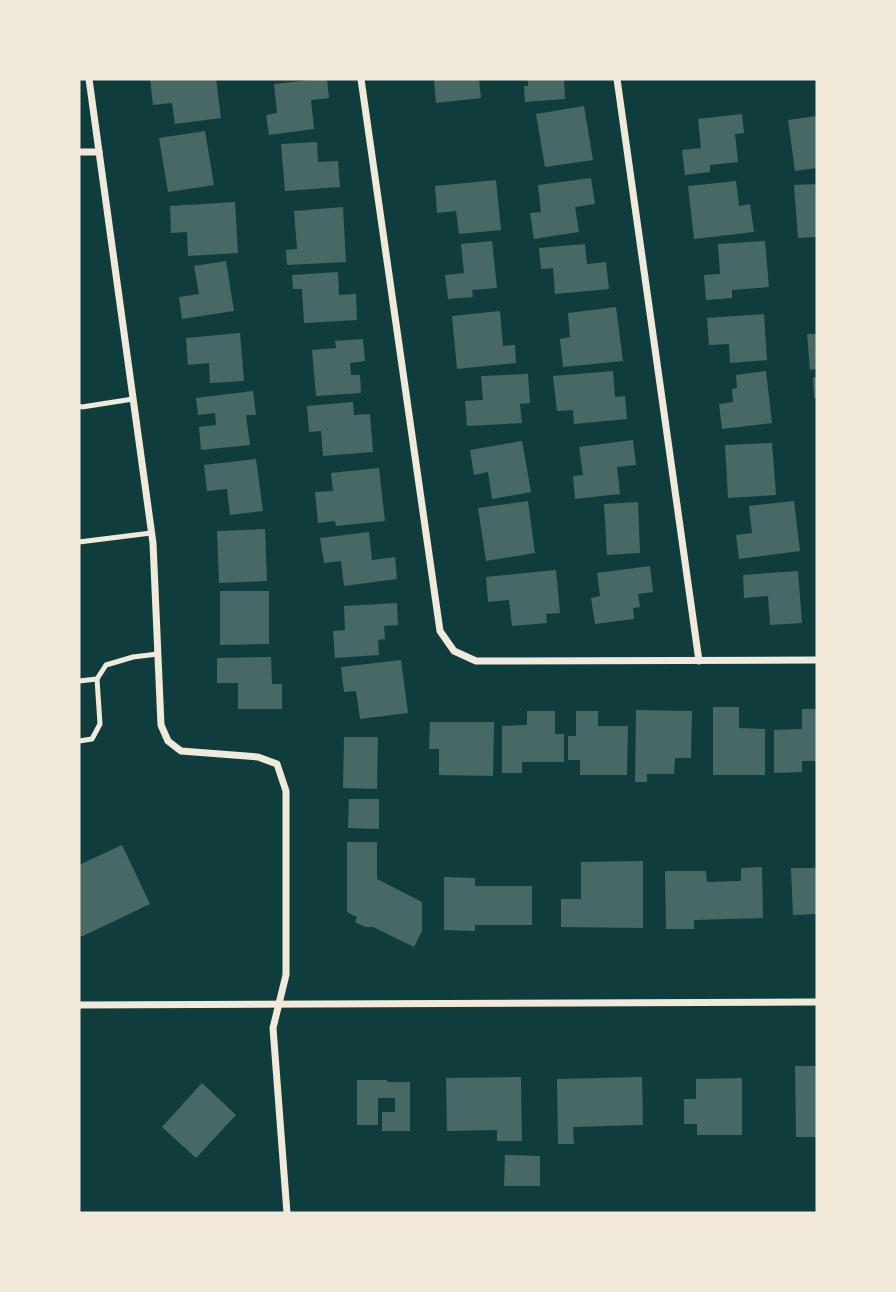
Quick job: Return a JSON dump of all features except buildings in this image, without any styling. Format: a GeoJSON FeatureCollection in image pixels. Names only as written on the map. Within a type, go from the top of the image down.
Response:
{"type":"FeatureCollection","features":[{"type":"Feature","properties":{"kind":"street"},"geometry":{"type":"LineString","coordinates":[[89,79],[151,533],[161,725],[167,741],[181,751],[258,757],[277,764],[286,791],[286,975],[273,1028],[287,1213]]}},
{"type":"Feature","properties":{"kind":"street"},"geometry":{"type":"LineString","coordinates":[[361,79],[440,631],[454,652],[476,661],[817,660]]}},
{"type":"Feature","properties":{"kind":"street"},"geometry":{"type":"LineString","coordinates":[[617,79],[699,661]]}},
{"type":"Feature","properties":{"kind":"street"},"geometry":{"type":"LineString","coordinates":[[79,152],[99,152]]}},
{"type":"Feature","properties":{"kind":"street"},"geometry":{"type":"LineString","coordinates":[[79,1005],[817,1002]]}},
{"type":"Feature","properties":{"kind":"lane"},"geometry":{"type":"LineString","coordinates":[[79,406],[133,400]]}},
{"type":"Feature","properties":{"kind":"lane"},"geometry":{"type":"LineString","coordinates":[[79,542],[151,533]]}},
{"type":"Feature","properties":{"kind":"lane"},"geometry":{"type":"LineString","coordinates":[[79,741],[92,739],[100,724],[97,679],[106,665],[133,657],[158,654]]}},
{"type":"Feature","properties":{"kind":"lane"},"geometry":{"type":"LineString","coordinates":[[79,681],[97,679]]}}]}
